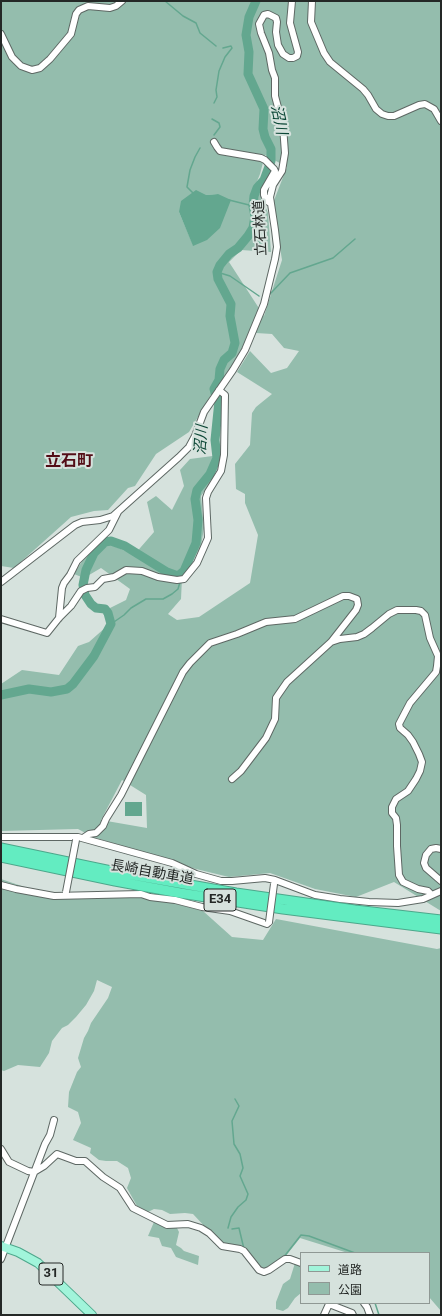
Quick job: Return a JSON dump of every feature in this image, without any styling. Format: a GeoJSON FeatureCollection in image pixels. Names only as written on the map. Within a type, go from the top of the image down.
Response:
{"type":"FeatureCollection","features":[{"type":"Feature","properties":{"kind":"highway","name":"長崎自動車道"},"geometry":{"type":"LineString","coordinates":[[1,848],[197,887],[339,908],[441,920]]}},
{"type":"Feature","properties":{"kind":"highway","name":"長崎自動車道"},"geometry":{"type":"LineString","coordinates":[[1,857],[115,881],[188,894],[315,914],[441,929]]}},
{"type":"Feature","properties":{"kind":"main road","name":"31"},"geometry":{"type":"LineString","coordinates":[[3,1247],[18,1252],[38,1263],[92,1315]]}},
{"type":"Feature","properties":{"kind":"street"},"geometry":{"type":"LineString","coordinates":[[1,34],[12,57],[21,66],[32,70],[40,68],[50,59],[71,34],[76,14],[79,10],[88,6],[110,8],[116,6],[122,1]]}},
{"type":"Feature","properties":{"kind":"street","name":"立石林道"},"geometry":{"type":"LineString","coordinates":[[119,511],[189,447],[204,412],[220,390],[245,350],[264,304],[275,259],[276,247],[275,230],[270,203],[271,191],[284,165],[285,143],[283,126],[275,96],[275,78],[269,53],[261,34],[259,24],[264,15],[268,14],[276,18],[278,45],[283,54],[289,58],[296,56],[298,52],[290,23],[292,1]]}},
{"type":"Feature","properties":{"kind":"street"},"geometry":{"type":"LineString","coordinates":[[312,1],[311,22],[324,53],[330,62],[363,89],[376,109],[382,114],[394,116],[425,104],[434,109],[441,121]]}},
{"type":"Feature","properties":{"kind":"street"},"geometry":{"type":"LineString","coordinates":[[214,142],[220,151],[265,160],[274,169],[275,171],[264,190],[266,200],[270,203]]}},
{"type":"Feature","properties":{"kind":"street"},"geometry":{"type":"LineString","coordinates":[[1,619],[47,633],[84,590],[95,587],[103,579],[114,577],[126,570],[142,571],[158,577],[177,580],[184,579],[197,563],[208,538],[206,498],[220,471],[224,455],[225,395],[220,390]]}},
{"type":"Feature","properties":{"kind":"street"},"geometry":{"type":"LineString","coordinates":[[59,618],[62,588],[64,583],[77,561],[109,530],[119,511]]}},
{"type":"Feature","properties":{"kind":"street"},"geometry":{"type":"LineString","coordinates":[[1,582],[75,524],[107,518],[119,511]]}},
{"type":"Feature","properties":{"kind":"street"},"geometry":{"type":"LineString","coordinates":[[65,894],[79,839],[89,834],[96,833],[103,826],[121,795],[190,663],[210,643],[266,622],[284,622],[295,620],[343,596],[354,597],[359,601],[356,610],[331,642],[287,682],[276,698],[275,718],[266,738],[241,771],[232,779]]}},
{"type":"Feature","properties":{"kind":"street"},"geometry":{"type":"LineString","coordinates":[[331,642],[364,634],[389,614],[397,610],[416,610],[421,611],[424,615],[430,638],[438,656],[436,672],[410,703],[399,724],[400,728],[413,742],[422,762],[416,780],[408,791],[396,799],[392,807],[392,814],[396,818],[398,825],[397,846],[399,875],[403,882],[418,889],[428,891],[432,895]]}},
{"type":"Feature","properties":{"kind":"street"},"geometry":{"type":"LineString","coordinates":[[1,837],[79,839],[172,863],[196,874],[221,881],[265,878],[315,895],[369,902],[408,902],[423,899],[441,891]]}},
{"type":"Feature","properties":{"kind":"street"},"geometry":{"type":"LineString","coordinates":[[441,849],[431,849],[426,855],[424,863],[426,868],[441,881]]}},
{"type":"Feature","properties":{"kind":"street"},"geometry":{"type":"LineString","coordinates":[[1,884],[16,889],[54,896],[65,894],[142,894],[150,897],[230,911],[267,924],[269,922],[275,882]]}},
{"type":"Feature","properties":{"kind":"street"},"geometry":{"type":"LineString","coordinates":[[1,1259],[3,1247],[52,1130],[54,1120]]}},
{"type":"Feature","properties":{"kind":"street"},"geometry":{"type":"LineString","coordinates":[[1,1150],[9,1162],[28,1171],[34,1172],[44,1166],[57,1154],[76,1161],[85,1161],[103,1177],[120,1188],[133,1208],[167,1225],[188,1224],[201,1228],[209,1233],[222,1246],[244,1251],[260,1270],[264,1272],[284,1259],[290,1259],[300,1263]]}},
{"type":"Feature","properties":{"kind":"street"},"geometry":{"type":"LineString","coordinates":[[324,1315],[329,1304],[352,1313],[353,1315]]}},
{"type":"Feature","properties":{"kind":"street"},"geometry":{"type":"LineString","coordinates":[[365,1304],[370,1315]]}},
{"type":"Feature","properties":{"kind":"green space"},"geometry":{"type":"Polygon","coordinates":[[[1,1],[441,1],[441,911],[394,882],[356,897],[315,889],[270,873],[229,877],[196,869],[93,837],[78,829],[1,831],[1,684],[22,670],[59,675],[78,646],[89,642],[106,627],[108,609],[126,600],[130,589],[101,568],[84,578],[74,574],[86,555],[101,540],[134,555],[154,532],[147,502],[156,496],[172,510],[184,486],[180,470],[190,459],[220,455],[213,479],[201,496],[204,528],[201,546],[182,578],[181,599],[168,614],[177,620],[199,617],[250,583],[258,535],[245,503],[245,494],[236,489],[235,464],[250,445],[252,413],[256,407],[272,394],[237,372],[250,351],[271,373],[287,368],[299,351],[284,348],[272,334],[256,333],[211,395],[189,432],[156,454],[135,486],[128,488],[108,510],[94,511],[71,517],[14,568],[1,566],[1,1]],[[265,155],[260,174],[249,201],[260,193],[268,213],[271,252],[241,250],[229,262],[264,316],[282,260],[273,203],[287,167],[265,155]],[[218,194],[206,195],[179,212],[193,245],[218,194]],[[122,780],[101,820],[147,828],[146,795],[122,780]]]}},
{"type":"Feature","properties":{"kind":"green space"},"geometry":{"type":"Polygon","coordinates":[[[1,879],[57,898],[154,898],[203,911],[232,937],[263,940],[276,919],[437,949],[441,948],[441,1311],[430,1298],[430,1252],[345,1252],[300,1238],[285,1257],[267,1269],[260,1267],[244,1247],[225,1245],[193,1214],[170,1214],[162,1210],[154,1209],[148,1212],[137,1206],[127,1188],[131,1178],[128,1168],[117,1161],[99,1160],[90,1153],[91,1148],[73,1140],[81,1123],[78,1112],[68,1107],[69,1092],[77,1072],[81,1067],[78,1058],[84,1038],[91,1023],[108,998],[112,987],[97,980],[94,991],[86,1005],[68,1025],[62,1028],[52,1041],[49,1053],[40,1067],[18,1065],[4,1071],[1,1070],[1,879]]]}},
{"type":"Feature","properties":{"kind":"green space"},"geometry":{"type":"Polygon","coordinates":[[[154,1222],[176,1226],[179,1232],[176,1245],[184,1251],[199,1256],[198,1265],[176,1257],[171,1248],[162,1246],[159,1238],[148,1236],[154,1222]]]}},
{"type":"Feature","properties":{"kind":"green space"},"geometry":{"type":"Polygon","coordinates":[[[295,1263],[300,1266],[300,1294],[288,1308],[283,1311],[276,1309],[276,1302],[283,1284],[290,1279],[295,1263]]]}},
{"type":"Feature","properties":{"kind":"shaded area"},"geometry":{"type":"Polygon","coordinates":[[[196,190],[206,195],[218,194],[231,200],[220,228],[207,240],[193,246],[179,212],[181,201],[196,190]]]}},
{"type":"Feature","properties":{"kind":"shaded area"},"geometry":{"type":"Polygon","coordinates":[[[261,222],[264,223],[265,240],[261,245],[255,246],[252,241],[258,233],[261,222]]]}},
{"type":"Feature","properties":{"kind":"shaded area"},"geometry":{"type":"Polygon","coordinates":[[[125,802],[142,802],[142,816],[125,816],[125,802]]]}},
{"type":"Feature","properties":{"kind":"waterway"},"geometry":{"type":"LineString","coordinates":[[165,1],[183,16],[196,23],[200,33],[216,46]]}},
{"type":"Feature","properties":{"kind":"waterway","name":"沼川"},"geometry":{"type":"LineString","coordinates":[[1,695],[29,689],[51,692],[67,689],[73,684],[94,656],[111,624],[108,613],[105,609],[96,608],[91,604],[85,595],[83,585],[86,570],[94,553],[105,542],[111,541],[125,546],[167,572],[178,576],[184,571],[196,543],[198,520],[195,499],[197,490],[210,474],[217,458],[215,440],[219,401],[214,389],[219,380],[220,369],[224,360],[232,353],[235,343],[230,316],[231,304],[218,279],[217,272],[220,265],[229,254],[238,248],[253,228],[255,216],[253,206],[254,196],[257,188],[264,180],[271,161],[271,149],[263,129],[264,109],[248,74],[249,52],[246,35],[249,17],[256,1]]}},
{"type":"Feature","properties":{"kind":"waterway"},"geometry":{"type":"LineString","coordinates":[[214,103],[217,97],[216,90],[219,71],[225,57],[232,48],[231,46],[223,48]]}},
{"type":"Feature","properties":{"kind":"waterway"},"geometry":{"type":"LineString","coordinates":[[212,119],[219,123],[220,127],[214,135]]}},
{"type":"Feature","properties":{"kind":"waterway"},"geometry":{"type":"LineString","coordinates":[[193,193],[187,187],[190,170],[200,148]]}},
{"type":"Feature","properties":{"kind":"waterway"},"geometry":{"type":"LineString","coordinates":[[229,200],[253,206]]}},
{"type":"Feature","properties":{"kind":"waterway"},"geometry":{"type":"LineString","coordinates":[[270,294],[290,273],[333,258],[355,239]]}},
{"type":"Feature","properties":{"kind":"waterway"},"geometry":{"type":"LineString","coordinates":[[217,272],[230,276],[259,296]]}},
{"type":"Feature","properties":{"kind":"waterway"},"geometry":{"type":"LineString","coordinates":[[111,624],[131,608],[146,599],[163,599],[172,594],[178,589],[180,582]]}},
{"type":"Feature","properties":{"kind":"waterway"},"geometry":{"type":"LineString","coordinates":[[228,1228],[231,1217],[238,1207],[246,1200],[248,1194],[240,1176],[243,1168],[240,1154],[234,1144],[232,1121],[239,1106],[235,1099]]}},
{"type":"Feature","properties":{"kind":"waterway"},"geometry":{"type":"LineString","coordinates":[[232,1229],[239,1228],[244,1249]]}},
{"type":"Feature","properties":{"kind":"waterway"},"geometry":{"type":"LineString","coordinates":[[283,1258],[301,1235],[309,1236],[352,1252]]}},
{"type":"Feature","properties":{"kind":"waterway"},"geometry":{"type":"LineString","coordinates":[[375,1304],[379,1315]]}},
{"type":"Feature","properties":{"kind":"district","name":"立石町"},"geometry":{"type":"Point","coordinates":[69,462]}}]}
